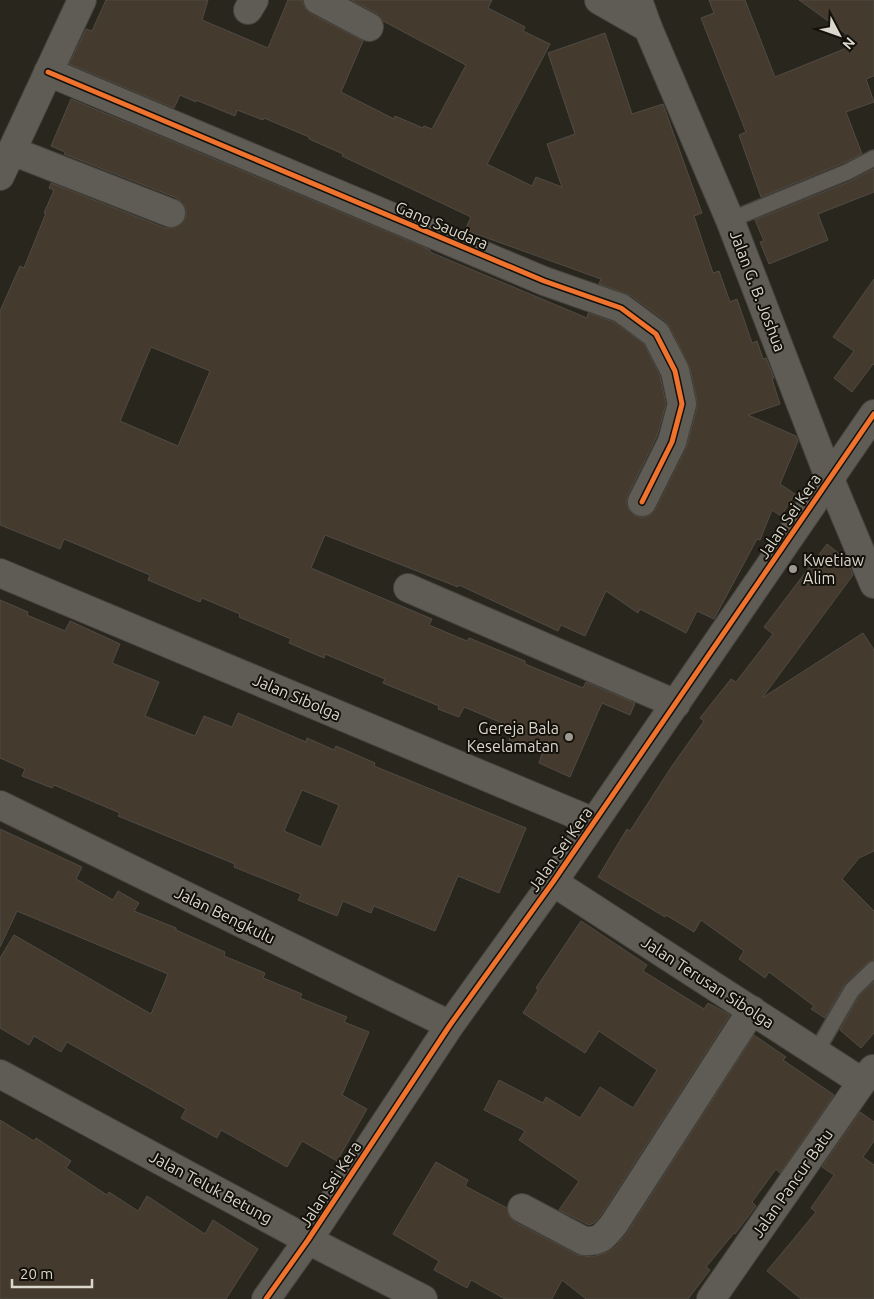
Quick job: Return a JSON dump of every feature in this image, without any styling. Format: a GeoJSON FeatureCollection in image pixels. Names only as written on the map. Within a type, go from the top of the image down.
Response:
{"type":"FeatureCollection","features":[{"type":"Feature","properties":{"kind":"street"},"geometry":{"type":"LineString","coordinates":[[0,176],[82,0]]}},
{"type":"Feature","properties":{"kind":"street"},"geometry":{"type":"LineString","coordinates":[[318,0],[369,27]]}},
{"type":"Feature","properties":{"kind":"street"},"geometry":{"type":"LineString","coordinates":[[599,0],[648,28]]}},
{"type":"Feature","properties":{"kind":"street","name":"Jalan G. B. Joshua"},"geometry":{"type":"LineString","coordinates":[[638,0],[648,28],[730,220],[830,477],[874,584]]}},
{"type":"Feature","properties":{"kind":"street","name":"Gang Saudara"},"geometry":{"type":"LineString","coordinates":[[48,72],[535,277],[621,308],[656,334],[675,372],[682,404],[672,442],[642,502]]}},
{"type":"Feature","properties":{"kind":"street"},"geometry":{"type":"LineString","coordinates":[[12,151],[171,213]]}},
{"type":"Feature","properties":{"kind":"street","name":"Jalan Sei Kera"},"geometry":{"type":"LineString","coordinates":[[266,1299],[308,1240],[450,1025],[553,882],[830,477],[872,423]]}},
{"type":"Feature","properties":{"kind":"street","name":"Jalan Sibolga"},"geometry":{"type":"LineString","coordinates":[[0,573],[594,822]]}},
{"type":"Feature","properties":{"kind":"street"},"geometry":{"type":"LineString","coordinates":[[408,588],[676,704]]}},
{"type":"Feature","properties":{"kind":"street","name":"Jalan Bengkulu"},"geometry":{"type":"LineString","coordinates":[[0,805],[450,1025]]}},
{"type":"Feature","properties":{"kind":"street","name":"Jalan Terusan Sibolga"},"geometry":{"type":"LineString","coordinates":[[553,882],[816,1052],[868,1075]]}},
{"type":"Feature","properties":{"kind":"street"},"geometry":{"type":"LineString","coordinates":[[522,1208],[584,1241],[595,1242],[604,1237],[752,1010]]}},
{"type":"Feature","properties":{"kind":"street","name":"Jalan Teluk Betung"},"geometry":{"type":"LineString","coordinates":[[0,1074],[308,1240],[423,1299]]}},
{"type":"Feature","properties":{"kind":"street","name":"Jalan Pancur Batu"},"geometry":{"type":"LineString","coordinates":[[710,1299],[868,1075]]}},
{"type":"Feature","properties":{"kind":"lane"},"geometry":{"type":"LineString","coordinates":[[730,220],[847,172],[874,158]]}},
{"type":"Feature","properties":{"kind":"lane"},"geometry":{"type":"LineString","coordinates":[[816,1052],[852,990],[874,969]]}},
{"type":"Feature","properties":{"kind":"building"},"geometry":{"type":"Polygon","coordinates":[[[106,0],[208,0],[202,20],[268,48],[288,0],[302,0],[305,8],[311,14],[363,41],[341,92],[394,119],[395,116],[423,128],[424,126],[432,129],[466,65],[383,21],[376,13],[351,0],[492,0],[488,8],[525,27],[523,31],[550,44],[487,164],[532,186],[536,177],[562,187],[547,144],[575,134],[548,53],[605,33],[632,114],[663,104],[702,213],[694,216],[713,273],[719,271],[730,302],[737,299],[752,343],[757,341],[763,359],[766,358],[774,378],[772,379],[780,404],[748,415],[796,436],[798,441],[780,484],[795,494],[781,516],[772,510],[760,540],[757,539],[714,619],[697,611],[686,633],[640,609],[638,613],[606,591],[585,636],[561,625],[558,631],[459,585],[458,587],[325,535],[311,568],[432,619],[429,625],[467,641],[469,638],[583,688],[586,682],[635,703],[630,715],[602,703],[570,777],[539,763],[542,754],[509,740],[514,728],[464,707],[459,717],[438,709],[439,706],[383,683],[385,679],[325,654],[324,658],[289,643],[291,639],[239,617],[240,614],[202,598],[200,602],[148,580],[150,575],[64,539],[60,549],[0,525],[0,311],[20,266],[24,268],[46,213],[44,213],[54,190],[49,188],[51,183],[165,228],[173,228],[180,225],[186,218],[186,210],[177,198],[64,154],[65,152],[51,146],[71,99],[587,318],[588,313],[614,322],[644,344],[660,376],[666,404],[657,436],[626,502],[629,510],[635,516],[642,518],[650,515],[656,509],[686,449],[697,408],[690,368],[670,327],[665,321],[630,295],[599,284],[601,279],[465,230],[471,217],[342,156],[343,154],[309,139],[309,137],[264,118],[263,120],[237,110],[235,116],[180,95],[174,108],[69,64],[86,29],[92,31],[106,0]],[[151,347],[120,421],[178,446],[210,371],[151,347]]]}},
{"type":"Feature","properties":{"kind":"building"},"geometry":{"type":"Polygon","coordinates":[[[709,0],[745,0],[775,77],[859,43],[799,0],[874,0],[874,76],[866,79],[874,102],[846,112],[862,154],[761,197],[739,135],[746,132],[701,18],[714,13],[709,0]]]}},
{"type":"Feature","properties":{"kind":"building"},"geometry":{"type":"Polygon","coordinates":[[[874,169],[874,192],[818,214],[828,240],[769,264],[760,242],[764,241],[755,220],[851,181],[874,169]]]}},
{"type":"Feature","properties":{"kind":"building"},"geometry":{"type":"Polygon","coordinates":[[[874,279],[874,365],[852,392],[834,378],[854,351],[833,337],[874,279]]]}},
{"type":"Feature","properties":{"kind":"building"},"geometry":{"type":"Polygon","coordinates":[[[827,544],[847,560],[853,575],[762,698],[863,633],[874,650],[874,851],[859,858],[842,879],[874,911],[874,960],[868,962],[845,983],[825,1018],[811,1009],[814,1006],[769,972],[765,978],[739,959],[744,951],[701,920],[694,932],[598,877],[627,829],[630,831],[704,721],[700,718],[731,679],[736,682],[773,634],[764,627],[827,544]]]}},
{"type":"Feature","properties":{"kind":"building"},"geometry":{"type":"Polygon","coordinates":[[[0,600],[28,612],[27,615],[65,631],[70,621],[120,644],[112,663],[159,682],[145,716],[195,736],[204,716],[232,727],[238,713],[306,742],[307,738],[334,750],[336,746],[375,763],[374,766],[526,828],[499,893],[458,876],[435,931],[374,906],[371,913],[343,901],[337,916],[298,900],[301,894],[234,867],[235,864],[118,816],[120,813],[54,785],[52,788],[22,776],[25,769],[0,758],[0,600]],[[302,790],[284,831],[321,847],[339,805],[302,790]]]}},
{"type":"Feature","properties":{"kind":"building"},"geometry":{"type":"Polygon","coordinates":[[[0,829],[82,867],[76,879],[113,900],[118,891],[139,903],[134,911],[176,928],[176,930],[225,952],[224,956],[265,973],[263,978],[302,994],[300,998],[347,1017],[344,1022],[369,1032],[342,1095],[367,1109],[337,1161],[302,1141],[287,1167],[221,1130],[217,1138],[181,1118],[186,1109],[67,1042],[61,1052],[34,1036],[29,1045],[0,1028],[0,958],[14,935],[151,1014],[168,974],[17,911],[0,947],[0,829]]]}},
{"type":"Feature","properties":{"kind":"building"},"geometry":{"type":"Polygon","coordinates":[[[581,921],[647,965],[643,971],[704,1009],[708,1003],[730,1015],[601,1215],[594,1223],[589,1225],[559,1210],[579,1181],[519,1140],[525,1131],[484,1110],[499,1080],[543,1103],[546,1097],[580,1118],[600,1087],[633,1108],[657,1070],[599,1031],[585,1053],[523,1013],[538,990],[536,988],[581,921]]]}},
{"type":"Feature","properties":{"kind":"building"},"geometry":{"type":"Polygon","coordinates":[[[874,982],[874,1033],[861,1048],[840,1030],[859,996],[874,982]]]}},
{"type":"Feature","properties":{"kind":"building"},"geometry":{"type":"Polygon","coordinates":[[[754,1035],[786,1057],[783,1060],[834,1095],[780,1173],[776,1169],[752,1202],[756,1206],[735,1234],[706,1267],[710,1270],[688,1299],[586,1299],[562,1280],[552,1299],[505,1299],[471,1280],[467,1288],[434,1270],[439,1261],[393,1234],[436,1162],[468,1180],[465,1186],[507,1208],[509,1216],[515,1222],[577,1255],[592,1257],[606,1253],[616,1246],[627,1233],[754,1035]]]}},
{"type":"Feature","properties":{"kind":"building"},"geometry":{"type":"Polygon","coordinates":[[[860,1112],[874,1122],[874,1141],[863,1157],[874,1165],[874,1299],[801,1299],[767,1271],[816,1212],[811,1208],[834,1175],[822,1167],[860,1112]]]}},
{"type":"Feature","properties":{"kind":"building"},"geometry":{"type":"Polygon","coordinates":[[[0,1120],[34,1141],[36,1138],[71,1161],[66,1168],[107,1195],[109,1192],[138,1211],[147,1196],[205,1234],[213,1220],[258,1249],[226,1299],[0,1299],[0,1120]]]}},
{"type":"Feature","properties":{"kind":"cycle path"},"geometry":{"type":"LineString","coordinates":[[48,72],[544,281],[621,308],[656,334],[675,371],[682,404],[672,442],[642,502]]}},
{"type":"Feature","properties":{"kind":"cycle path"},"geometry":{"type":"LineString","coordinates":[[266,1299],[308,1240],[450,1025],[553,882],[874,414]]}},
{"type":"Feature","properties":{"kind":"place","name":"Kwetiaw Alim"},"geometry":{"type":"Point","coordinates":[793,569]}},
{"type":"Feature","properties":{"kind":"place","name":"Gereja Bala Keselamatan"},"geometry":{"type":"Point","coordinates":[569,737]}}]}
